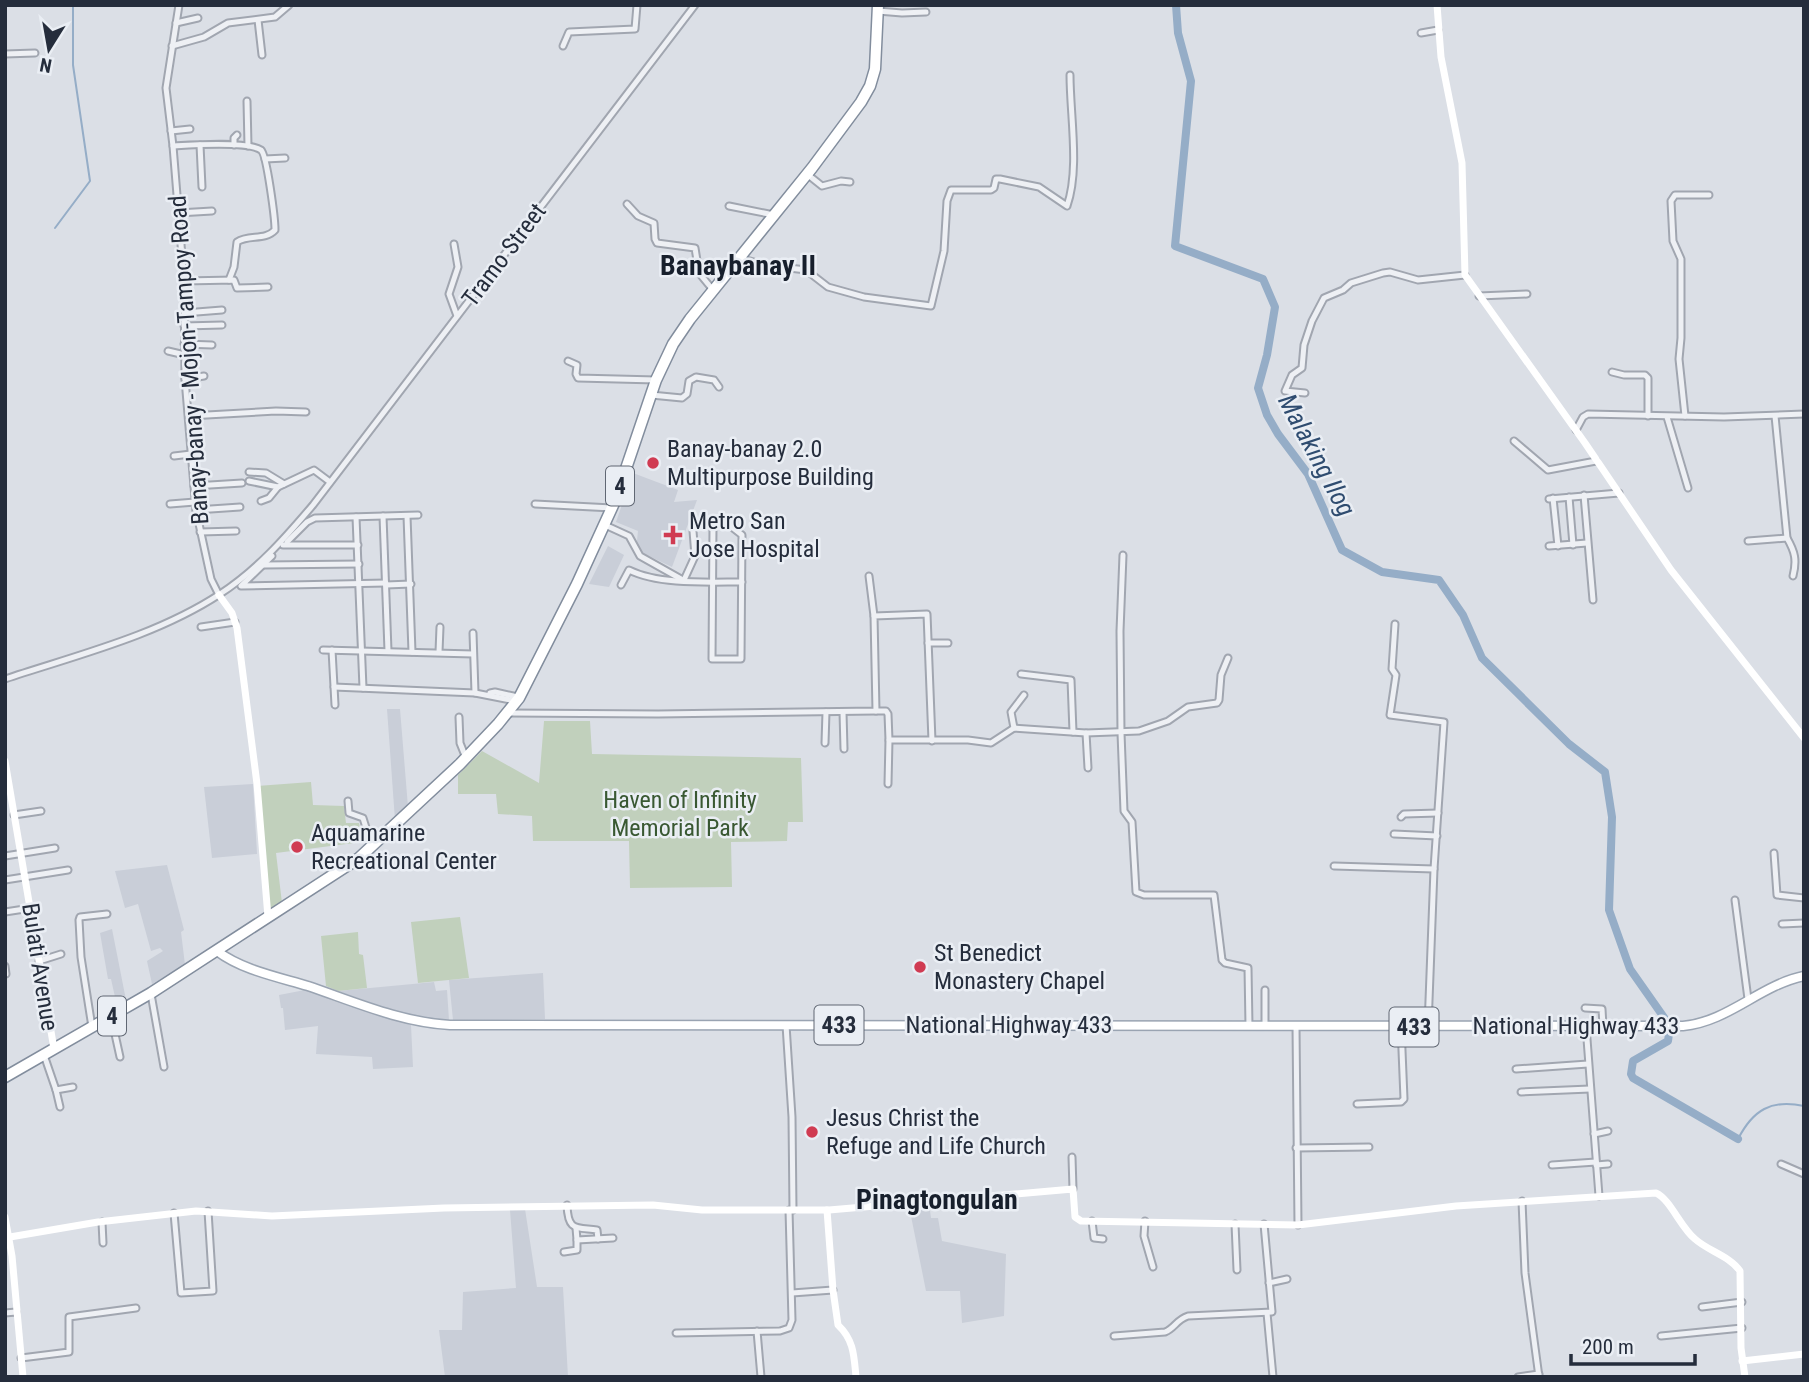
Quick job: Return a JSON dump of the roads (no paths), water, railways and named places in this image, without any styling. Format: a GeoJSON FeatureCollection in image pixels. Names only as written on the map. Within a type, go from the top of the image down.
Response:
{"type":"FeatureCollection","features":[{"type":"Feature","properties":{"kind":"highway","name":"4"},"geometry":{"type":"LineString","coordinates":[[5,1077],[151,993],[329,879],[372,847],[466,758],[508,713],[558,624],[605,525],[656,380],[673,344],[690,319],[807,174],[870,86],[876,60],[878,8]]}},
{"type":"Feature","properties":{"kind":"main road","name":"National Highway 433"},"geometry":{"type":"LineString","coordinates":[[217,951],[250,967],[388,1014],[436,1024],[1684,1026],[1706,1022],[1774,985],[1804,976]]}},
{"type":"Feature","properties":{"kind":"street","name":"Banay-banay - Mojon-Tampoy Road"},"geometry":{"type":"LineString","coordinates":[[179,5],[166,88],[184,281],[184,344],[195,502],[211,579],[235,622],[257,784],[268,918]]}},
{"type":"Feature","properties":{"kind":"street"},"geometry":{"type":"LineString","coordinates":[[172,46],[204,37],[228,23],[275,17],[289,5]]}},
{"type":"Feature","properties":{"kind":"street"},"geometry":{"type":"LineString","coordinates":[[563,46],[569,32],[635,29],[636,5]]}},
{"type":"Feature","properties":{"kind":"street","name":"Tramo Street"},"geometry":{"type":"LineString","coordinates":[[5,679],[162,625],[219,595],[280,544],[313,505],[689,8],[695,5]]}},
{"type":"Feature","properties":{"kind":"street"},"geometry":{"type":"LineString","coordinates":[[1437,5],[1438,30],[1462,163],[1465,275],[1671,569],[1804,738]]}},
{"type":"Feature","properties":{"kind":"street"},"geometry":{"type":"LineString","coordinates":[[878,8],[902,13],[926,12]]}},
{"type":"Feature","properties":{"kind":"street"},"geometry":{"type":"LineString","coordinates":[[176,23],[198,18]]}},
{"type":"Feature","properties":{"kind":"street"},"geometry":{"type":"LineString","coordinates":[[258,20],[262,55]]}},
{"type":"Feature","properties":{"kind":"street"},"geometry":{"type":"LineString","coordinates":[[1421,33],[1438,30]]}},
{"type":"Feature","properties":{"kind":"street"},"geometry":{"type":"LineString","coordinates":[[5,54],[35,53]]}},
{"type":"Feature","properties":{"kind":"street"},"geometry":{"type":"LineString","coordinates":[[739,258],[764,265],[806,270],[828,287],[864,297],[931,306],[944,251],[947,201],[951,190],[991,190],[996,179],[1000,178],[1039,187],[1067,206],[1074,175],[1069,105],[1070,75]]}},
{"type":"Feature","properties":{"kind":"street"},"geometry":{"type":"LineString","coordinates":[[247,101],[248,146]]}},
{"type":"Feature","properties":{"kind":"street"},"geometry":{"type":"LineString","coordinates":[[171,131],[190,129]]}},
{"type":"Feature","properties":{"kind":"street"},"geometry":{"type":"LineString","coordinates":[[234,145],[237,135]]}},
{"type":"Feature","properties":{"kind":"street"},"geometry":{"type":"LineString","coordinates":[[200,145],[202,187]]}},
{"type":"Feature","properties":{"kind":"street"},"geometry":{"type":"LineString","coordinates":[[173,146],[234,145],[262,151],[272,197],[275,230],[269,236],[237,242],[234,267],[229,280]]}},
{"type":"Feature","properties":{"kind":"street"},"geometry":{"type":"LineString","coordinates":[[265,159],[285,158]]}},
{"type":"Feature","properties":{"kind":"street"},"geometry":{"type":"LineString","coordinates":[[807,174],[822,186],[841,181],[850,182]]}},
{"type":"Feature","properties":{"kind":"street"},"geometry":{"type":"LineString","coordinates":[[1685,416],[1679,359],[1681,259],[1674,241],[1671,201],[1675,195],[1709,195]]}},
{"type":"Feature","properties":{"kind":"street"},"geometry":{"type":"LineString","coordinates":[[627,204],[638,216],[654,223],[657,243],[695,248],[699,273],[713,290]]}},
{"type":"Feature","properties":{"kind":"street"},"geometry":{"type":"LineString","coordinates":[[729,206],[774,215]]}},
{"type":"Feature","properties":{"kind":"street"},"geometry":{"type":"LineString","coordinates":[[178,214],[212,211]]}},
{"type":"Feature","properties":{"kind":"street"},"geometry":{"type":"LineString","coordinates":[[454,244],[458,267],[449,294],[457,316]]}},
{"type":"Feature","properties":{"kind":"street"},"geometry":{"type":"LineString","coordinates":[[1305,393],[1285,391],[1288,380],[1302,368],[1304,345],[1324,298],[1343,290],[1351,283],[1382,273],[1390,272],[1418,280],[1465,275]]}},
{"type":"Feature","properties":{"kind":"street"},"geometry":{"type":"LineString","coordinates":[[184,281],[229,280],[236,281],[237,288],[268,287]]}},
{"type":"Feature","properties":{"kind":"street"},"geometry":{"type":"LineString","coordinates":[[1479,296],[1527,294]]}},
{"type":"Feature","properties":{"kind":"street"},"geometry":{"type":"LineString","coordinates":[[184,313],[222,310]]}},
{"type":"Feature","properties":{"kind":"street"},"geometry":{"type":"LineString","coordinates":[[184,326],[222,325]]}},
{"type":"Feature","properties":{"kind":"street"},"geometry":{"type":"LineString","coordinates":[[184,344],[202,342],[212,345]]}},
{"type":"Feature","properties":{"kind":"street"},"geometry":{"type":"LineString","coordinates":[[168,351],[185,355]]}},
{"type":"Feature","properties":{"kind":"street"},"geometry":{"type":"LineString","coordinates":[[568,361],[577,365],[578,379],[656,380]]}},
{"type":"Feature","properties":{"kind":"street"},"geometry":{"type":"LineString","coordinates":[[1612,372],[1645,375],[1648,378],[1648,416]]}},
{"type":"Feature","properties":{"kind":"street"},"geometry":{"type":"LineString","coordinates":[[186,379],[204,376]]}},
{"type":"Feature","properties":{"kind":"street"},"geometry":{"type":"LineString","coordinates":[[651,395],[682,398],[687,394],[689,381],[696,377],[714,380],[719,387]]}},
{"type":"Feature","properties":{"kind":"street"},"geometry":{"type":"LineString","coordinates":[[189,416],[306,412]]}},
{"type":"Feature","properties":{"kind":"street"},"geometry":{"type":"LineString","coordinates":[[1576,430],[1583,417],[1588,414],[1667,417],[1804,414]]}},
{"type":"Feature","properties":{"kind":"street"},"geometry":{"type":"LineString","coordinates":[[1775,416],[1787,538],[1795,551],[1797,561],[1793,576]]}},
{"type":"Feature","properties":{"kind":"street"},"geometry":{"type":"LineString","coordinates":[[1667,417],[1688,488]]}},
{"type":"Feature","properties":{"kind":"street"},"geometry":{"type":"LineString","coordinates":[[1514,441],[1548,470],[1596,461]]}},
{"type":"Feature","properties":{"kind":"street"},"geometry":{"type":"LineString","coordinates":[[174,456],[191,454]]}},
{"type":"Feature","properties":{"kind":"street"},"geometry":{"type":"LineString","coordinates":[[261,501],[269,498],[281,485],[314,470],[330,482]]}},
{"type":"Feature","properties":{"kind":"street"},"geometry":{"type":"LineString","coordinates":[[249,472],[266,473],[281,485]]}},
{"type":"Feature","properties":{"kind":"street"},"geometry":{"type":"LineString","coordinates":[[194,485],[246,482],[281,485]]}},
{"type":"Feature","properties":{"kind":"street"},"geometry":{"type":"LineString","coordinates":[[1558,546],[1551,499],[1619,493]]}},
{"type":"Feature","properties":{"kind":"street"},"geometry":{"type":"LineString","coordinates":[[1584,495],[1593,600]]}},
{"type":"Feature","properties":{"kind":"street"},"geometry":{"type":"LineString","coordinates":[[1569,497],[1573,545]]}},
{"type":"Feature","properties":{"kind":"street"},"geometry":{"type":"LineString","coordinates":[[170,504],[195,502]]}},
{"type":"Feature","properties":{"kind":"street"},"geometry":{"type":"LineString","coordinates":[[536,504],[612,508]]}},
{"type":"Feature","properties":{"kind":"street"},"geometry":{"type":"LineString","coordinates":[[196,510],[240,507]]}},
{"type":"Feature","properties":{"kind":"street"},"geometry":{"type":"LineString","coordinates":[[411,584],[241,586],[307,522],[315,518],[418,515]]}},
{"type":"Feature","properties":{"kind":"street"},"geometry":{"type":"LineString","coordinates":[[383,516],[388,651]]}},
{"type":"Feature","properties":{"kind":"street"},"geometry":{"type":"LineString","coordinates":[[407,516],[412,652]]}},
{"type":"Feature","properties":{"kind":"street"},"geometry":{"type":"LineString","coordinates":[[356,517],[363,688]]}},
{"type":"Feature","properties":{"kind":"street"},"geometry":{"type":"LineString","coordinates":[[719,520],[742,533],[742,582],[741,659],[712,659],[713,526],[719,520]]}},
{"type":"Feature","properties":{"kind":"street"},"geometry":{"type":"LineString","coordinates":[[605,525],[629,536],[636,552],[644,560],[684,580]]}},
{"type":"Feature","properties":{"kind":"street"},"geometry":{"type":"LineString","coordinates":[[200,532],[236,531]]}},
{"type":"Feature","properties":{"kind":"street"},"geometry":{"type":"LineString","coordinates":[[684,580],[695,556],[693,531]]}},
{"type":"Feature","properties":{"kind":"street"},"geometry":{"type":"LineString","coordinates":[[1748,541],[1787,538]]}},
{"type":"Feature","properties":{"kind":"street"},"geometry":{"type":"LineString","coordinates":[[1549,547],[1587,543]]}},
{"type":"Feature","properties":{"kind":"street"},"geometry":{"type":"LineString","coordinates":[[282,545],[358,545]]}},
{"type":"Feature","properties":{"kind":"street"},"geometry":{"type":"LineString","coordinates":[[1123,555],[1120,644],[1124,811],[1132,822],[1136,892],[1144,895],[1214,895],[1222,960],[1248,968],[1249,1026]]}},
{"type":"Feature","properties":{"kind":"street"},"geometry":{"type":"LineString","coordinates":[[264,565],[359,564]]}},
{"type":"Feature","properties":{"kind":"street"},"geometry":{"type":"LineString","coordinates":[[621,585],[629,570],[643,576],[742,582]]}},
{"type":"Feature","properties":{"kind":"street"},"geometry":{"type":"LineString","coordinates":[[869,576],[874,616],[876,711]]}},
{"type":"Feature","properties":{"kind":"street"},"geometry":{"type":"LineString","coordinates":[[874,616],[927,614],[932,741]]}},
{"type":"Feature","properties":{"kind":"street"},"geometry":{"type":"LineString","coordinates":[[201,627],[235,622]]}},
{"type":"Feature","properties":{"kind":"street"},"geometry":{"type":"LineString","coordinates":[[1395,624],[1392,669],[1396,676],[1390,715],[1444,722],[1434,869],[1428,1027]]}},
{"type":"Feature","properties":{"kind":"street"},"geometry":{"type":"LineString","coordinates":[[439,652],[440,627]]}},
{"type":"Feature","properties":{"kind":"street"},"geometry":{"type":"LineString","coordinates":[[473,634],[475,692]]}},
{"type":"Feature","properties":{"kind":"street"},"geometry":{"type":"LineString","coordinates":[[928,643],[948,643]]}},
{"type":"Feature","properties":{"kind":"street"},"geometry":{"type":"LineString","coordinates":[[323,650],[473,654]]}},
{"type":"Feature","properties":{"kind":"street"},"geometry":{"type":"LineString","coordinates":[[332,650],[335,705]]}},
{"type":"Feature","properties":{"kind":"street"},"geometry":{"type":"LineString","coordinates":[[889,740],[968,740],[991,744],[1014,728],[1086,733],[1139,731],[1168,721],[1188,707],[1217,703],[1221,675],[1228,658]]}},
{"type":"Feature","properties":{"kind":"street"},"geometry":{"type":"LineString","coordinates":[[1021,674],[1071,680],[1073,732]]}},
{"type":"Feature","properties":{"kind":"street"},"geometry":{"type":"LineString","coordinates":[[334,687],[475,692],[518,699]]}},
{"type":"Feature","properties":{"kind":"street"},"geometry":{"type":"LineString","coordinates":[[1014,728],[1010,716],[1024,695]]}},
{"type":"Feature","properties":{"kind":"street"},"geometry":{"type":"LineString","coordinates":[[508,713],[886,711],[889,740],[888,784]]}},
{"type":"Feature","properties":{"kind":"street"},"geometry":{"type":"LineString","coordinates":[[825,743],[826,712]]}},
{"type":"Feature","properties":{"kind":"street"},"geometry":{"type":"LineString","coordinates":[[843,712],[844,749]]}},
{"type":"Feature","properties":{"kind":"street"},"geometry":{"type":"LineString","coordinates":[[459,717],[460,743],[466,758]]}},
{"type":"Feature","properties":{"kind":"street"},"geometry":{"type":"LineString","coordinates":[[1086,733],[1088,768]]}},
{"type":"Feature","properties":{"kind":"street","name":"Bulati Avenue"},"geometry":{"type":"LineString","coordinates":[[5,761],[8,792],[26,878],[54,1049]]}},
{"type":"Feature","properties":{"kind":"street"},"geometry":{"type":"LineString","coordinates":[[348,801],[349,813],[363,818],[372,847]]}},
{"type":"Feature","properties":{"kind":"street"},"geometry":{"type":"LineString","coordinates":[[14,815],[41,811]]}},
{"type":"Feature","properties":{"kind":"street"},"geometry":{"type":"LineString","coordinates":[[1401,817],[1438,813]]}},
{"type":"Feature","properties":{"kind":"street"},"geometry":{"type":"LineString","coordinates":[[1394,834],[1437,836]]}},
{"type":"Feature","properties":{"kind":"street"},"geometry":{"type":"LineString","coordinates":[[5,856],[55,848]]}},
{"type":"Feature","properties":{"kind":"street"},"geometry":{"type":"LineString","coordinates":[[1774,853],[1777,895],[1804,898]]}},
{"type":"Feature","properties":{"kind":"street"},"geometry":{"type":"LineString","coordinates":[[1334,866],[1434,869]]}},
{"type":"Feature","properties":{"kind":"street"},"geometry":{"type":"LineString","coordinates":[[5,880],[68,870]]}},
{"type":"Feature","properties":{"kind":"street"},"geometry":{"type":"LineString","coordinates":[[1735,900],[1748,999]]}},
{"type":"Feature","properties":{"kind":"street"},"geometry":{"type":"LineString","coordinates":[[5,912],[31,908]]}},
{"type":"Feature","properties":{"kind":"street"},"geometry":{"type":"LineString","coordinates":[[92,1027],[81,957],[79,920],[107,914]]}},
{"type":"Feature","properties":{"kind":"street"},"geometry":{"type":"LineString","coordinates":[[1782,924],[1804,923]]}},
{"type":"Feature","properties":{"kind":"street"},"geometry":{"type":"LineString","coordinates":[[39,961],[61,954]]}},
{"type":"Feature","properties":{"kind":"street"},"geometry":{"type":"LineString","coordinates":[[5,966],[6,974]]}},
{"type":"Feature","properties":{"kind":"street"},"geometry":{"type":"LineString","coordinates":[[1265,990],[1265,1026]]}},
{"type":"Feature","properties":{"kind":"street"},"geometry":{"type":"LineString","coordinates":[[151,993],[164,1067]]}},
{"type":"Feature","properties":{"kind":"street"},"geometry":{"type":"LineString","coordinates":[[1585,1008],[1602,1009],[1603,1026]]}},
{"type":"Feature","properties":{"kind":"street"},"geometry":{"type":"LineString","coordinates":[[111,1016],[120,1057]]}},
{"type":"Feature","properties":{"kind":"street"},"geometry":{"type":"LineString","coordinates":[[676,1334],[780,1331],[789,1328],[792,1320],[792,1110],[786,1025]]}},
{"type":"Feature","properties":{"kind":"street"},"geometry":{"type":"LineString","coordinates":[[1296,1026],[1298,1225]]}},
{"type":"Feature","properties":{"kind":"street"},"geometry":{"type":"LineString","coordinates":[[1357,1104],[1401,1102],[1404,1099],[1401,1026]]}},
{"type":"Feature","properties":{"kind":"street"},"geometry":{"type":"LineString","coordinates":[[1586,1026],[1599,1196]]}},
{"type":"Feature","properties":{"kind":"street"},"geometry":{"type":"LineString","coordinates":[[44,1055],[60,1107]]}},
{"type":"Feature","properties":{"kind":"street"},"geometry":{"type":"LineString","coordinates":[[1516,1069],[1588,1064]]}},
{"type":"Feature","properties":{"kind":"street"},"geometry":{"type":"LineString","coordinates":[[56,1090],[73,1087]]}},
{"type":"Feature","properties":{"kind":"street"},"geometry":{"type":"LineString","coordinates":[[1521,1092],[1590,1089]]}},
{"type":"Feature","properties":{"kind":"street"},"geometry":{"type":"LineString","coordinates":[[1594,1134],[1608,1131]]}},
{"type":"Feature","properties":{"kind":"street"},"geometry":{"type":"LineString","coordinates":[[1296,1148],[1369,1147]]}},
{"type":"Feature","properties":{"kind":"street"},"geometry":{"type":"LineString","coordinates":[[1072,1157],[1075,1217],[1081,1221],[1298,1225],[1456,1206],[1660,1194],[1693,1238],[1738,1267],[1741,1278],[1742,1361],[1745,1377]]}},
{"type":"Feature","properties":{"kind":"street"},"geometry":{"type":"LineString","coordinates":[[1552,1165],[1608,1164]]}},
{"type":"Feature","properties":{"kind":"street"},"geometry":{"type":"LineString","coordinates":[[1780,1164],[1804,1174]]}},
{"type":"Feature","properties":{"kind":"street"},"geometry":{"type":"LineString","coordinates":[[7,1231],[208,1210],[272,1216],[567,1205],[653,1205],[702,1210],[827,1210],[1073,1189]]}},
{"type":"Feature","properties":{"kind":"street"},"geometry":{"type":"LineString","coordinates":[[1518,1377],[1539,1375],[1525,1273],[1522,1201]]}},
{"type":"Feature","properties":{"kind":"street"},"geometry":{"type":"LineString","coordinates":[[567,1205],[567,1220],[570,1225],[597,1230],[598,1239]]}},
{"type":"Feature","properties":{"kind":"street"},"geometry":{"type":"LineString","coordinates":[[174,1213],[181,1293],[213,1291],[208,1210]]}},
{"type":"Feature","properties":{"kind":"street"},"geometry":{"type":"LineString","coordinates":[[827,1210],[838,1325],[847,1332],[852,1345],[856,1377]]}},
{"type":"Feature","properties":{"kind":"street"},"geometry":{"type":"LineString","coordinates":[[5,1217],[23,1377]]}},
{"type":"Feature","properties":{"kind":"street"},"geometry":{"type":"LineString","coordinates":[[1092,1221],[1094,1238],[1103,1239]]}},
{"type":"Feature","properties":{"kind":"street"},"geometry":{"type":"LineString","coordinates":[[1145,1221],[1144,1236],[1153,1267]]}},
{"type":"Feature","properties":{"kind":"street"},"geometry":{"type":"LineString","coordinates":[[102,1222],[103,1243]]}},
{"type":"Feature","properties":{"kind":"street"},"geometry":{"type":"LineString","coordinates":[[1235,1224],[1237,1270]]}},
{"type":"Feature","properties":{"kind":"street"},"geometry":{"type":"LineString","coordinates":[[1114,1336],[1165,1332],[1177,1321],[1188,1316],[1272,1311],[1264,1224]]}},
{"type":"Feature","properties":{"kind":"street"},"geometry":{"type":"LineString","coordinates":[[564,1252],[578,1250],[576,1228]]}},
{"type":"Feature","properties":{"kind":"street"},"geometry":{"type":"LineString","coordinates":[[578,1240],[613,1238]]}},
{"type":"Feature","properties":{"kind":"street"},"geometry":{"type":"LineString","coordinates":[[1269,1283],[1287,1279]]}},
{"type":"Feature","properties":{"kind":"street"},"geometry":{"type":"LineString","coordinates":[[792,1293],[833,1290]]}},
{"type":"Feature","properties":{"kind":"street"},"geometry":{"type":"LineString","coordinates":[[1702,1307],[1742,1302]]}},
{"type":"Feature","properties":{"kind":"street"},"geometry":{"type":"LineString","coordinates":[[21,1358],[69,1352],[69,1317],[136,1308]]}},
{"type":"Feature","properties":{"kind":"street"},"geometry":{"type":"LineString","coordinates":[[5,1313],[16,1312]]}},
{"type":"Feature","properties":{"kind":"street"},"geometry":{"type":"LineString","coordinates":[[1267,1313],[1273,1377]]}},
{"type":"Feature","properties":{"kind":"street"},"geometry":{"type":"LineString","coordinates":[[1661,1336],[1742,1328]]}},
{"type":"Feature","properties":{"kind":"street"},"geometry":{"type":"LineString","coordinates":[[757,1331],[761,1377]]}},
{"type":"Feature","properties":{"kind":"street"},"geometry":{"type":"LineString","coordinates":[[1742,1361],[1804,1354]]}},
{"type":"Feature","properties":{"kind":"waterway"},"geometry":{"type":"LineString","coordinates":[[55,228],[90,181],[73,65],[73,5]]}},
{"type":"Feature","properties":{"kind":"waterway","name":"Malaking Ilog"},"geometry":{"type":"LineString","coordinates":[[1176,5],[1178,33],[1191,81],[1175,246],[1263,279],[1275,307],[1258,388],[1267,415],[1278,434],[1308,474],[1342,550],[1382,572],[1439,580],[1463,615],[1482,658],[1569,744],[1605,772],[1612,817],[1609,910],[1630,969],[1670,1026],[1668,1041],[1633,1061],[1631,1074],[1633,1078],[1738,1139]]}},
{"type":"Feature","properties":{"kind":"waterway"},"geometry":{"type":"LineString","coordinates":[[1738,1139],[1750,1121],[1764,1109],[1782,1104],[1804,1106]]}},
{"type":"Feature","properties":{"kind":"place","name":"Banay-banay 2.0 Multipurpose Building"},"geometry":{"type":"Point","coordinates":[653,463]}},
{"type":"Feature","properties":{"kind":"place","name":"Metro San Jose Hospital"},"geometry":{"type":"Point","coordinates":[673,535]}},
{"type":"Feature","properties":{"kind":"place","name":"Aquamarine Recreational Center"},"geometry":{"type":"Point","coordinates":[297,847]}},
{"type":"Feature","properties":{"kind":"place","name":"St Benedict Monastery Chapel"},"geometry":{"type":"Point","coordinates":[920,967]}},
{"type":"Feature","properties":{"kind":"place","name":"Jesus Christ the Refuge and Life Church"},"geometry":{"type":"Point","coordinates":[812,1132]}},
{"type":"Feature","properties":{"kind":"district","name":"Banaybanay II"},"geometry":{"type":"Point","coordinates":[738,265]}},
{"type":"Feature","properties":{"kind":"district","name":"Pinagtongulan"},"geometry":{"type":"Point","coordinates":[937,1199]}},
{"type":"Feature","properties":{"kind":"park label","name":"Haven of Infinity Memorial Park"},"geometry":{"type":"Point","coordinates":[680,814]}}]}
